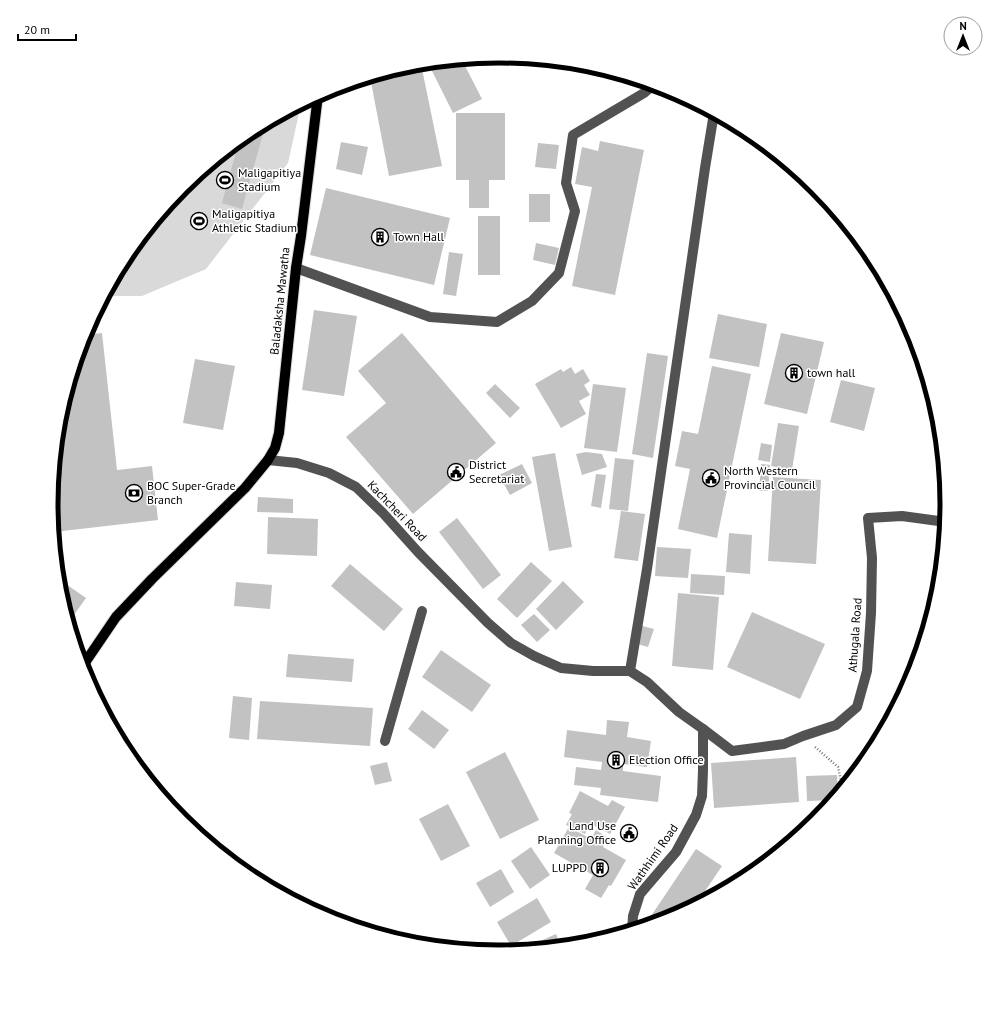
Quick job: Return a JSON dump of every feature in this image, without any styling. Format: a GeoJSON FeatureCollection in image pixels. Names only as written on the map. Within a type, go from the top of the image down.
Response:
{"type":"FeatureCollection","features":[{"type":"Feature","properties":{"kind":"main road","name":"Baladaksha Mawatha"},"geometry":{"type":"LineString","coordinates":[[268,460],[275,448],[279,433],[296,268],[317,103]]}},
{"type":"Feature","properties":{"kind":"main road"},"geometry":{"type":"LineString","coordinates":[[87,660],[116,617],[157,574],[245,488],[268,460]]}},
{"type":"Feature","properties":{"kind":"street"},"geometry":{"type":"LineString","coordinates":[[296,268],[430,318],[496,322],[532,302],[559,273],[575,211],[566,183],[573,135],[644,94],[649,89]]}},
{"type":"Feature","properties":{"kind":"street"},"geometry":{"type":"LineString","coordinates":[[703,729],[679,712],[648,682],[630,671],[647,569],[713,118]]}},
{"type":"Feature","properties":{"kind":"street","name":"Kachcheri Road"},"geometry":{"type":"LineString","coordinates":[[268,460],[297,463],[329,473],[356,487],[383,513],[418,552],[488,623],[511,643],[534,656],[561,668],[593,671],[630,671]]}},
{"type":"Feature","properties":{"kind":"street","name":"Athugala Road"},"geometry":{"type":"LineString","coordinates":[[703,729],[732,751],[784,744],[836,725],[857,707],[867,671],[871,613],[872,558],[868,518],[902,516],[940,521]]}},
{"type":"Feature","properties":{"kind":"street"},"geometry":{"type":"LineString","coordinates":[[385,741],[422,611]]}},
{"type":"Feature","properties":{"kind":"street","name":"Wathhimi Road"},"geometry":{"type":"LineString","coordinates":[[632,926],[633,916],[640,894],[676,852],[696,816],[702,796],[704,770],[703,729]]}},
{"type":"Feature","properties":{"kind":"path"},"geometry":{"type":"LineString","coordinates":[[803,736],[838,767],[842,783]]}},
{"type":"Feature","properties":{"kind":"shaded area","name":"Maligapitiya Athletic Stadium"},"geometry":{"type":"Polygon","coordinates":[[[299,111],[288,163],[206,269],[142,296],[111,296],[132,259],[168,213],[187,192],[231,154],[254,137],[299,111]]]}},
{"type":"Feature","properties":{"kind":"building"},"geometry":{"type":"Polygon","coordinates":[[[464,65],[482,99],[453,113],[431,69],[464,65]]]}},
{"type":"Feature","properties":{"kind":"building"},"geometry":{"type":"Polygon","coordinates":[[[422,70],[442,166],[389,176],[371,82],[422,70]]]}},
{"type":"Feature","properties":{"kind":"building"},"geometry":{"type":"Polygon","coordinates":[[[456,113],[505,113],[505,180],[489,180],[489,208],[469,208],[469,180],[456,180],[456,113]]]}},
{"type":"Feature","properties":{"kind":"building"},"geometry":{"type":"Polygon","coordinates":[[[264,131],[242,209],[222,203],[237,150],[264,131]]]}},
{"type":"Feature","properties":{"kind":"building"},"geometry":{"type":"Polygon","coordinates":[[[600,141],[644,150],[615,295],[572,286],[592,187],[575,184],[582,147],[598,151],[600,141]]]}},
{"type":"Feature","properties":{"kind":"building"},"geometry":{"type":"Polygon","coordinates":[[[341,142],[368,147],[362,175],[336,169],[341,142]]]}},
{"type":"Feature","properties":{"kind":"building"},"geometry":{"type":"Polygon","coordinates":[[[538,143],[559,145],[556,169],[535,167],[538,143]]]}},
{"type":"Feature","properties":{"kind":"building","name":"Town Hall"},"geometry":{"type":"Polygon","coordinates":[[[326,188],[450,218],[434,285],[310,255],[326,188]]]}},
{"type":"Feature","properties":{"kind":"building"},"geometry":{"type":"Polygon","coordinates":[[[529,194],[550,194],[550,222],[529,222],[529,194]]]}},
{"type":"Feature","properties":{"kind":"building"},"geometry":{"type":"Polygon","coordinates":[[[478,216],[500,216],[500,275],[478,275],[478,216]]]}},
{"type":"Feature","properties":{"kind":"building"},"geometry":{"type":"Polygon","coordinates":[[[536,243],[559,248],[555,265],[533,260],[536,243]]]}},
{"type":"Feature","properties":{"kind":"building"},"geometry":{"type":"Polygon","coordinates":[[[449,252],[463,254],[456,296],[443,294],[449,252]]]}},
{"type":"Feature","properties":{"kind":"building"},"geometry":{"type":"Polygon","coordinates":[[[314,310],[357,316],[344,396],[302,390],[314,310]]]}},
{"type":"Feature","properties":{"kind":"building"},"geometry":{"type":"Polygon","coordinates":[[[718,314],[767,324],[759,367],[709,358],[718,314]]]}},
{"type":"Feature","properties":{"kind":"building"},"geometry":{"type":"Polygon","coordinates":[[[102,333],[117,470],[152,466],[158,520],[59,531],[59,476],[66,418],[81,363],[93,334],[102,333]]]}},
{"type":"Feature","properties":{"kind":"building"},"geometry":{"type":"Polygon","coordinates":[[[402,333],[496,443],[413,514],[346,437],[386,403],[358,371],[402,333]]]}},
{"type":"Feature","properties":{"kind":"building","name":"town hall"},"geometry":{"type":"Polygon","coordinates":[[[781,333],[824,342],[807,414],[764,404],[781,333]]]}},
{"type":"Feature","properties":{"kind":"building"},"geometry":{"type":"Polygon","coordinates":[[[647,353],[668,356],[653,458],[632,454],[647,353]]]}},
{"type":"Feature","properties":{"kind":"building"},"geometry":{"type":"Polygon","coordinates":[[[195,359],[235,366],[223,430],[183,423],[195,359]]]}},
{"type":"Feature","properties":{"kind":"building"},"geometry":{"type":"Polygon","coordinates":[[[712,366],[751,374],[717,538],[678,529],[690,469],[675,466],[682,431],[698,434],[712,366]]]}},
{"type":"Feature","properties":{"kind":"building"},"geometry":{"type":"Polygon","coordinates":[[[571,367],[575,374],[583,369],[590,381],[584,385],[590,395],[579,401],[586,414],[561,428],[535,384],[561,369],[563,372],[571,367]]]}},
{"type":"Feature","properties":{"kind":"building"},"geometry":{"type":"Polygon","coordinates":[[[841,380],[875,388],[864,431],[830,422],[841,380]]]}},
{"type":"Feature","properties":{"kind":"building"},"geometry":{"type":"Polygon","coordinates":[[[495,384],[520,408],[510,418],[486,393],[495,384]]]}},
{"type":"Feature","properties":{"kind":"building"},"geometry":{"type":"Polygon","coordinates":[[[593,384],[626,388],[617,452],[584,448],[593,384]]]}},
{"type":"Feature","properties":{"kind":"building"},"geometry":{"type":"Polygon","coordinates":[[[778,423],[799,426],[792,470],[771,466],[778,423]]]}},
{"type":"Feature","properties":{"kind":"building"},"geometry":{"type":"Polygon","coordinates":[[[761,443],[772,445],[770,462],[758,460],[761,443]]]}},
{"type":"Feature","properties":{"kind":"building"},"geometry":{"type":"Polygon","coordinates":[[[586,452],[602,454],[607,467],[582,475],[576,454],[586,452]]]}},
{"type":"Feature","properties":{"kind":"building"},"geometry":{"type":"Polygon","coordinates":[[[555,453],[572,547],[549,551],[532,457],[555,453]]]}},
{"type":"Feature","properties":{"kind":"building"},"geometry":{"type":"Polygon","coordinates":[[[615,458],[634,460],[628,511],[609,509],[615,458]]]}},
{"type":"Feature","properties":{"kind":"building"},"geometry":{"type":"Polygon","coordinates":[[[522,464],[532,483],[510,495],[499,475],[522,464]]]}},
{"type":"Feature","properties":{"kind":"building"},"geometry":{"type":"Polygon","coordinates":[[[761,464],[770,465],[768,491],[759,491],[761,464]]]}},
{"type":"Feature","properties":{"kind":"building"},"geometry":{"type":"Polygon","coordinates":[[[596,474],[606,475],[601,508],[591,506],[596,474]]]}},
{"type":"Feature","properties":{"kind":"building"},"geometry":{"type":"Polygon","coordinates":[[[773,477],[821,480],[816,564],[768,561],[773,477]]]}},
{"type":"Feature","properties":{"kind":"building"},"geometry":{"type":"Polygon","coordinates":[[[258,497],[293,499],[293,513],[257,512],[258,497]]]}},
{"type":"Feature","properties":{"kind":"building"},"geometry":{"type":"Polygon","coordinates":[[[621,511],[645,514],[638,561],[614,558],[621,511]]]}},
{"type":"Feature","properties":{"kind":"building"},"geometry":{"type":"Polygon","coordinates":[[[268,517],[318,519],[317,556],[267,554],[268,517]]]}},
{"type":"Feature","properties":{"kind":"building"},"geometry":{"type":"Polygon","coordinates":[[[457,518],[501,575],[483,589],[439,532],[457,518]]]}},
{"type":"Feature","properties":{"kind":"building"},"geometry":{"type":"Polygon","coordinates":[[[729,533],[752,535],[750,574],[726,572],[729,533]]]}},
{"type":"Feature","properties":{"kind":"building"},"geometry":{"type":"Polygon","coordinates":[[[657,547],[691,549],[688,578],[655,576],[657,547]]]}},
{"type":"Feature","properties":{"kind":"building"},"geometry":{"type":"Polygon","coordinates":[[[531,562],[552,581],[517,618],[497,599],[531,562]]]}},
{"type":"Feature","properties":{"kind":"building"},"geometry":{"type":"Polygon","coordinates":[[[350,564],[403,609],[384,631],[331,586],[350,564]]]}},
{"type":"Feature","properties":{"kind":"building"},"geometry":{"type":"Polygon","coordinates":[[[691,574],[725,576],[724,595],[690,593],[691,574]]]}},
{"type":"Feature","properties":{"kind":"building"},"geometry":{"type":"Polygon","coordinates":[[[563,581],[584,602],[556,630],[536,609],[563,581]]]}},
{"type":"Feature","properties":{"kind":"building"},"geometry":{"type":"Polygon","coordinates":[[[236,582],[272,585],[270,609],[234,606],[236,582]]]}},
{"type":"Feature","properties":{"kind":"building"},"geometry":{"type":"Polygon","coordinates":[[[65,583],[86,598],[73,617],[65,583]]]}},
{"type":"Feature","properties":{"kind":"building"},"geometry":{"type":"Polygon","coordinates":[[[678,593],[719,597],[713,670],[672,666],[678,593]]]}},
{"type":"Feature","properties":{"kind":"building"},"geometry":{"type":"Polygon","coordinates":[[[752,612],[825,644],[800,699],[727,667],[752,612]]]}},
{"type":"Feature","properties":{"kind":"building"},"geometry":{"type":"Polygon","coordinates":[[[534,614],[550,630],[537,642],[521,625],[534,614]]]}},
{"type":"Feature","properties":{"kind":"building"},"geometry":{"type":"Polygon","coordinates":[[[635,624],[654,629],[648,647],[630,642],[635,624]]]}},
{"type":"Feature","properties":{"kind":"building"},"geometry":{"type":"Polygon","coordinates":[[[441,650],[491,685],[472,712],[422,677],[441,650]]]}},
{"type":"Feature","properties":{"kind":"building"},"geometry":{"type":"Polygon","coordinates":[[[288,654],[354,659],[352,682],[286,677],[288,654]]]}},
{"type":"Feature","properties":{"kind":"building"},"geometry":{"type":"Polygon","coordinates":[[[233,696],[252,698],[249,740],[229,738],[233,696]]]}},
{"type":"Feature","properties":{"kind":"building"},"geometry":{"type":"Polygon","coordinates":[[[260,701],[373,708],[370,746],[257,739],[260,701]]]}},
{"type":"Feature","properties":{"kind":"building"},"geometry":{"type":"Polygon","coordinates":[[[422,710],[449,730],[434,749],[408,729],[422,710]]]}},
{"type":"Feature","properties":{"kind":"building","name":"Election Office"},"geometry":{"type":"Polygon","coordinates":[[[607,720],[629,722],[627,737],[651,741],[647,767],[623,764],[623,771],[661,776],[658,802],[600,795],[601,788],[574,785],[576,767],[601,770],[602,762],[564,757],[567,730],[606,735],[607,720]]]}},
{"type":"Feature","properties":{"kind":"building"},"geometry":{"type":"Polygon","coordinates":[[[505,752],[539,820],[500,839],[466,772],[505,752]]]}},
{"type":"Feature","properties":{"kind":"building"},"geometry":{"type":"Polygon","coordinates":[[[796,757],[799,802],[714,808],[711,763],[796,757]]]}},
{"type":"Feature","properties":{"kind":"building"},"geometry":{"type":"Polygon","coordinates":[[[387,762],[392,781],[375,785],[370,766],[387,762]]]}},
{"type":"Feature","properties":{"kind":"building"},"geometry":{"type":"Polygon","coordinates":[[[837,775],[838,788],[827,800],[807,801],[806,776],[837,775]]]}},
{"type":"Feature","properties":{"kind":"building","name":"LUPPD"},"geometry":{"type":"Polygon","coordinates":[[[580,791],[608,806],[612,800],[625,807],[610,834],[591,824],[585,834],[566,825],[572,814],[569,813],[580,791]]]}},
{"type":"Feature","properties":{"kind":"building"},"geometry":{"type":"Polygon","coordinates":[[[448,804],[470,846],[441,861],[419,819],[448,804]]]}},
{"type":"Feature","properties":{"kind":"building","name":"LUPPD"},"geometry":{"type":"Polygon","coordinates":[[[569,827],[591,839],[596,830],[608,838],[603,847],[626,860],[611,886],[609,885],[601,898],[585,889],[593,875],[554,853],[569,827]]]}},
{"type":"Feature","properties":{"kind":"building"},"geometry":{"type":"Polygon","coordinates":[[[531,847],[550,875],[530,889],[511,861],[531,847]]]}},
{"type":"Feature","properties":{"kind":"building"},"geometry":{"type":"Polygon","coordinates":[[[696,849],[722,866],[701,897],[649,919],[696,849]]]}},
{"type":"Feature","properties":{"kind":"building"},"geometry":{"type":"Polygon","coordinates":[[[501,869],[514,892],[490,907],[476,883],[501,869]]]}},
{"type":"Feature","properties":{"kind":"building"},"geometry":{"type":"Polygon","coordinates":[[[537,898],[551,922],[511,946],[497,922],[537,898]]]}},
{"type":"Feature","properties":{"kind":"building"},"geometry":{"type":"Polygon","coordinates":[[[556,934],[559,942],[557,942],[532,945],[556,934]]]}},
{"type":"Feature","properties":{"kind":"place","name":"Maligapitiya Stadium"},"geometry":{"type":"Point","coordinates":[225,180]}},
{"type":"Feature","properties":{"kind":"place","name":"Maligapitiya Athletic Stadium"},"geometry":{"type":"Point","coordinates":[199,221]}},
{"type":"Feature","properties":{"kind":"place","name":"Town Hall"},"geometry":{"type":"Point","coordinates":[380,237]}},
{"type":"Feature","properties":{"kind":"place","name":"town hall"},"geometry":{"type":"Point","coordinates":[794,373]}},
{"type":"Feature","properties":{"kind":"place","name":"District Secretariat"},"geometry":{"type":"Point","coordinates":[456,472]}},
{"type":"Feature","properties":{"kind":"place","name":"North Western Provincial Council"},"geometry":{"type":"Point","coordinates":[711,478]}},
{"type":"Feature","properties":{"kind":"place","name":"BOC Super-Grade Branch"},"geometry":{"type":"Point","coordinates":[134,493]}},
{"type":"Feature","properties":{"kind":"place","name":"Election Office"},"geometry":{"type":"Point","coordinates":[616,760]}},
{"type":"Feature","properties":{"kind":"place","name":"Land Use Planning Office"},"geometry":{"type":"Point","coordinates":[629,833]}},
{"type":"Feature","properties":{"kind":"place","name":"LUPPD"},"geometry":{"type":"Point","coordinates":[600,868]}}]}
